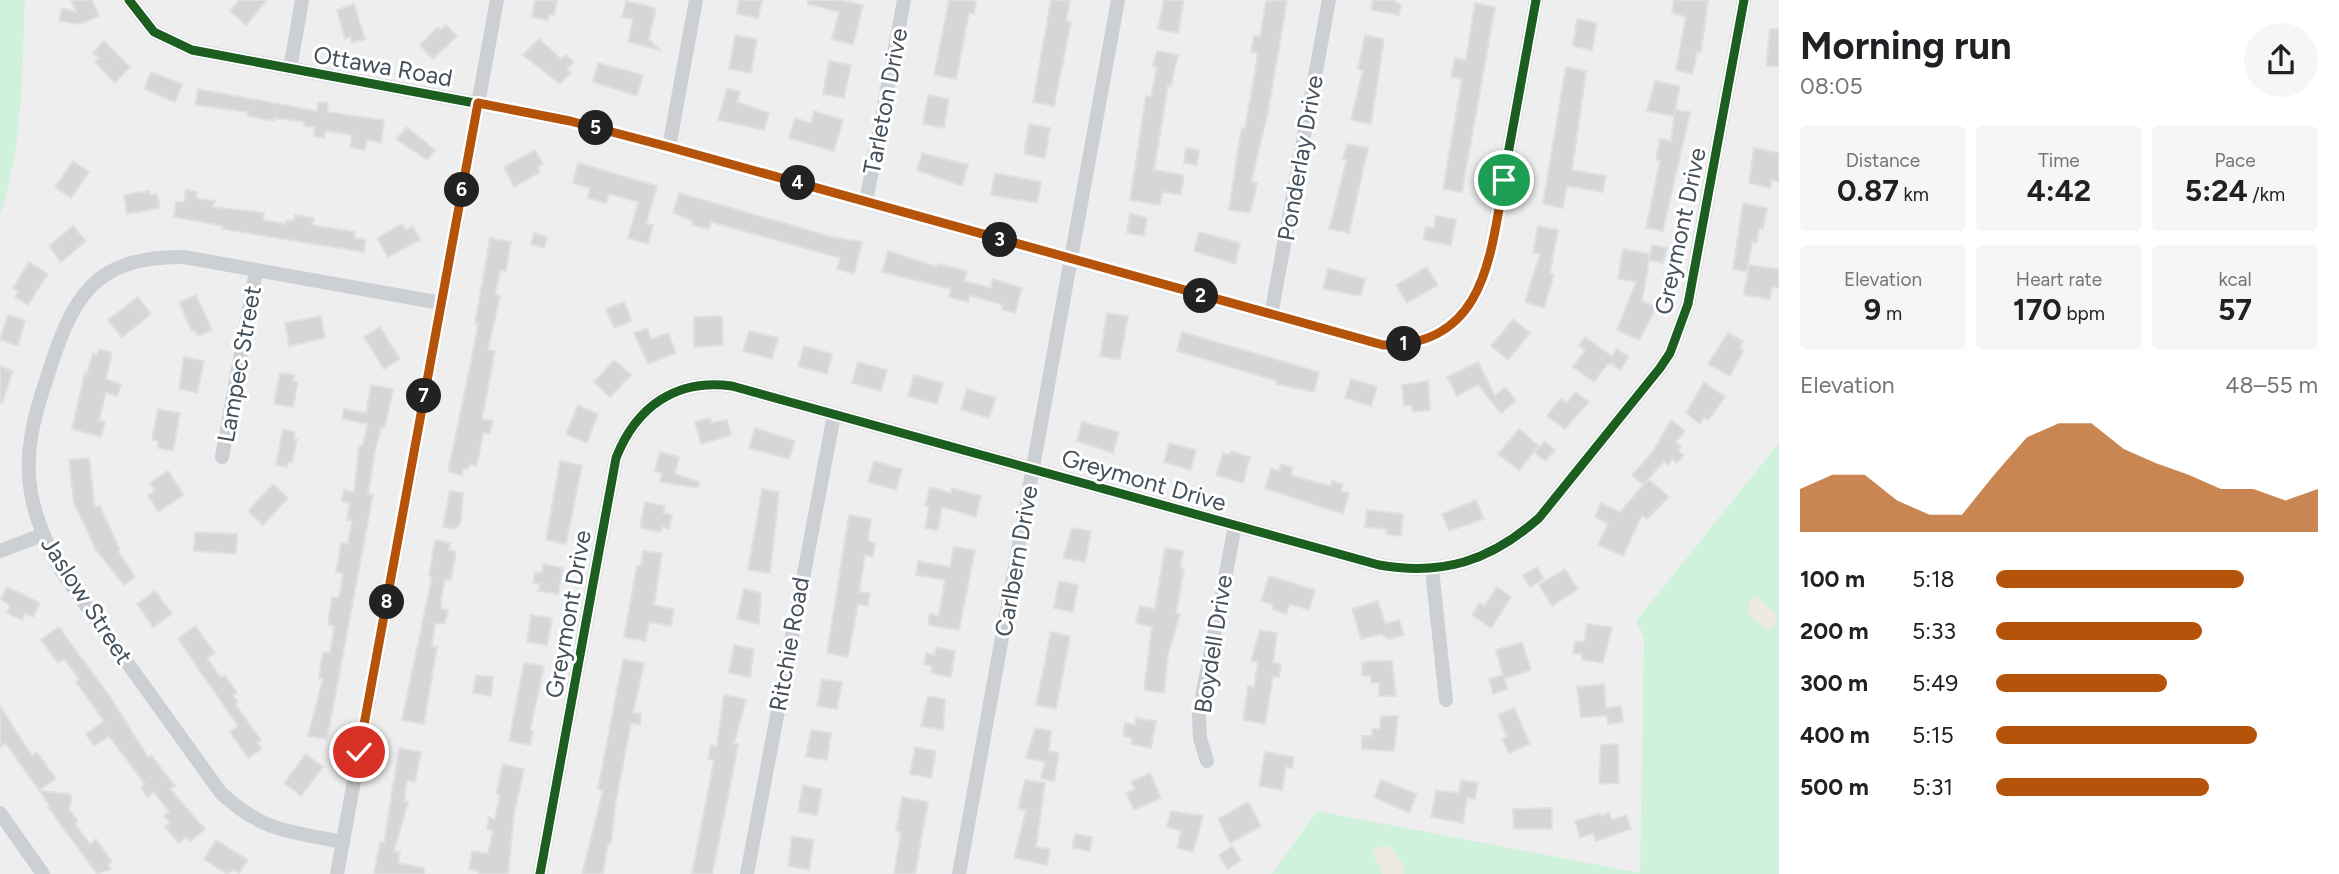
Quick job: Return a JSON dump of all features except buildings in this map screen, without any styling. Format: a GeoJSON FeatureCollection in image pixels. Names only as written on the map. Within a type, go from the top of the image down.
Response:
{"type":"FeatureCollection","features":[{"type":"Feature","properties":{"kind":"street","name":"Ottawa Road"},"geometry":{"type":"LineString","coordinates":[[129,0],[154,32],[182,48],[570,121],[1369,342],[1390,345],[1420,341],[1441,332],[1459,318],[1473,301],[1487,270],[1536,0]]}},
{"type":"Feature","properties":{"kind":"street"},"geometry":{"type":"LineString","coordinates":[[290,69],[302,0]]}},
{"type":"Feature","properties":{"kind":"street"},"geometry":{"type":"LineString","coordinates":[[337,874],[497,0]]}},
{"type":"Feature","properties":{"kind":"street"},"geometry":{"type":"LineString","coordinates":[[669,147],[696,0]]}},
{"type":"Feature","properties":{"kind":"street","name":"Tarleton Drive"},"geometry":{"type":"LineString","coordinates":[[866,202],[904,0]]}},
{"type":"Feature","properties":{"kind":"street","name":"Carlbern Drive"},"geometry":{"type":"LineString","coordinates":[[959,874],[1118,0]]}},
{"type":"Feature","properties":{"kind":"street","name":"Ponderlay Drive"},"geometry":{"type":"LineString","coordinates":[[1271,315],[1329,0]]}},
{"type":"Feature","properties":{"kind":"street","name":"Greymont Drive"},"geometry":{"type":"LineString","coordinates":[[540,874],[610,490],[624,437],[636,419],[654,402],[676,390],[698,384],[732,386],[1379,565],[1432,570],[1487,554],[1518,537],[1539,518],[1670,352],[1688,304],[1744,0]]}},
{"type":"Feature","properties":{"kind":"street","name":"Jaslow Street"},"geometry":{"type":"LineString","coordinates":[[343,842],[266,825],[244,815],[220,793],[62,572],[42,535],[29,479],[31,433],[63,328],[80,298],[114,270],[152,257],[184,257],[441,303]]}},
{"type":"Feature","properties":{"kind":"street","name":"Lampec Street"},"geometry":{"type":"LineString","coordinates":[[222,457],[256,271]]}},
{"type":"Feature","properties":{"kind":"street","name":"Ritchie Road"},"geometry":{"type":"LineString","coordinates":[[747,874],[834,415]]}},
{"type":"Feature","properties":{"kind":"street","name":"Boydell Drive"},"geometry":{"type":"LineString","coordinates":[[1207,761],[1200,738],[1199,713],[1235,526]]}},
{"type":"Feature","properties":{"kind":"street"},"geometry":{"type":"LineString","coordinates":[[0,551],[42,535]]}},
{"type":"Feature","properties":{"kind":"street"},"geometry":{"type":"LineString","coordinates":[[1432,570],[1446,700]]}},
{"type":"Feature","properties":{"kind":"street"},"geometry":{"type":"LineString","coordinates":[[0,813],[43,874]]}},
{"type":"Feature","properties":{"kind":"green space"},"geometry":{"type":"Polygon","coordinates":[[[0,0],[25,0],[17,136],[8,190],[0,216],[0,0]]]}},
{"type":"Feature","properties":{"kind":"green space"},"geometry":{"type":"Polygon","coordinates":[[[1779,443],[1779,874],[1272,874],[1317,811],[1640,873],[1644,638],[1636,621],[1779,443]]]}},
{"type":"Feature","properties":{"kind":"sand"},"geometry":{"type":"Polygon","coordinates":[[[1759,598],[1776,615],[1775,625],[1769,631],[1748,614],[1750,600],[1759,598]]]}},
{"type":"Feature","properties":{"kind":"sand"},"geometry":{"type":"Polygon","coordinates":[[[1388,845],[1404,866],[1404,874],[1383,874],[1373,853],[1376,849],[1388,845]]]}},
{"type":"Feature","properties":{"kind":"cycle path"},"geometry":{"type":"LineString","coordinates":[[129,0],[154,32],[192,50],[571,121],[1369,342],[1389,344],[1408,343],[1442,330],[1468,305],[1487,270],[1536,0]]}},
{"type":"Feature","properties":{"kind":"cycle path"},"geometry":{"type":"LineString","coordinates":[[540,874],[616,458],[635,424],[660,400],[693,387],[732,386],[1379,565],[1424,568],[1465,562],[1484,555],[1521,533],[1539,518],[1670,353],[1688,304],[1744,0]]}},
{"type":"Feature","properties":{"kind":"route"},"geometry":{"type":"LineString","coordinates":[[359,752],[478,103],[570,121],[669,147],[1383,345],[1420,341],[1441,332],[1459,318],[1473,301],[1487,270],[1504,180]]}}]}
